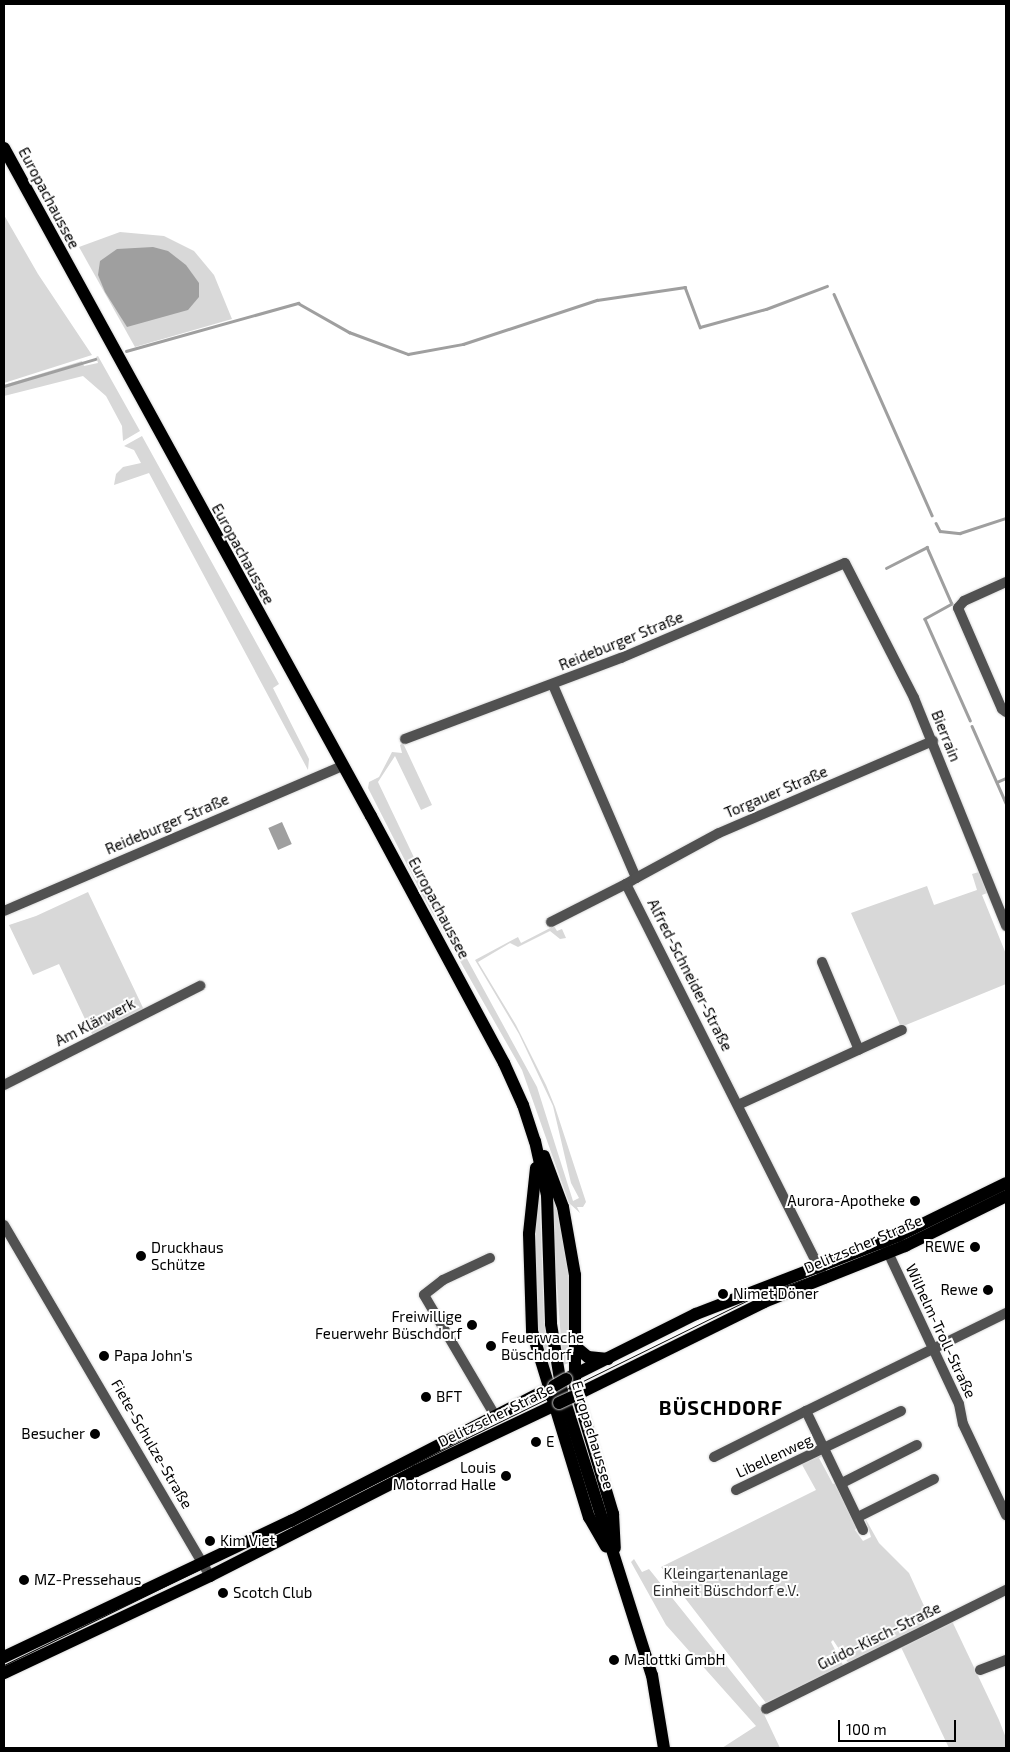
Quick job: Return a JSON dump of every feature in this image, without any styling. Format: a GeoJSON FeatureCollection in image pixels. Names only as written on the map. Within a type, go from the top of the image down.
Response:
{"type":"FeatureCollection","features":[{"type":"Feature","properties":{"kind":"main road","name":"Europachaussee"},"geometry":{"type":"LineString","coordinates":[[4,148],[504,1063],[535,1141],[548,1212],[551,1324],[557,1365],[567,1410],[652,1675],[664,1748]]}},
{"type":"Feature","properties":{"kind":"main road"},"geometry":{"type":"LineString","coordinates":[[535,1141],[557,1187],[567,1226],[575,1275],[576,1347],[570,1378],[574,1396],[613,1514],[615,1561]]}},
{"type":"Feature","properties":{"kind":"main road"},"geometry":{"type":"LineString","coordinates":[[535,1141],[535,1188],[529,1234],[530,1321],[589,1517],[615,1561]]}},
{"type":"Feature","properties":{"kind":"main road","name":"Delitzscher Straße"},"geometry":{"type":"LineString","coordinates":[[886,1247],[1006,1183]]}},
{"type":"Feature","properties":{"kind":"main road","name":"Delitzscher Straße"},"geometry":{"type":"LineString","coordinates":[[4,1673],[210,1576],[416,1470],[556,1405],[764,1302],[823,1274],[1006,1196]]}},
{"type":"Feature","properties":{"kind":"main road","name":"Delitzscher Straße"},"geometry":{"type":"LineString","coordinates":[[4,1657],[496,1417],[696,1314],[823,1274]]}},
{"type":"Feature","properties":{"kind":"main road"},"geometry":{"type":"LineString","coordinates":[[576,1347],[588,1357],[608,1359]]}},
{"type":"Feature","properties":{"kind":"street","name":"Reideburger Straße"},"geometry":{"type":"LineString","coordinates":[[405,739],[553,685],[846,563]]}},
{"type":"Feature","properties":{"kind":"street","name":"Bierrain"},"geometry":{"type":"LineString","coordinates":[[846,563],[914,698],[1006,926]]}},
{"type":"Feature","properties":{"kind":"street"},"geometry":{"type":"LineString","coordinates":[[1006,582],[964,601],[958,608],[1002,709],[1006,712]]}},
{"type":"Feature","properties":{"kind":"street"},"geometry":{"type":"LineString","coordinates":[[551,922],[636,878],[553,685]]}},
{"type":"Feature","properties":{"kind":"street","name":"Torgauer Straße"},"geometry":{"type":"LineString","coordinates":[[636,878],[719,833],[932,741]]}},
{"type":"Feature","properties":{"kind":"street","name":"Reideburger Straße"},"geometry":{"type":"LineString","coordinates":[[4,910],[343,766]]}},
{"type":"Feature","properties":{"kind":"street","name":"Alfred-Schneider-Straße"},"geometry":{"type":"LineString","coordinates":[[626,884],[740,1104],[823,1274]]}},
{"type":"Feature","properties":{"kind":"street"},"geometry":{"type":"LineString","coordinates":[[822,962],[860,1050]]}},
{"type":"Feature","properties":{"kind":"street","name":"Am Klärwerk"},"geometry":{"type":"LineString","coordinates":[[4,1085],[200,986]]}},
{"type":"Feature","properties":{"kind":"street"},"geometry":{"type":"LineString","coordinates":[[740,1104],[902,1030]]}},
{"type":"Feature","properties":{"kind":"street","name":"Fiete-Schulze-Straße"},"geometry":{"type":"LineString","coordinates":[[4,1225],[210,1576]]}},
{"type":"Feature","properties":{"kind":"street","name":"Wilhelm-Troll-Straße"},"geometry":{"type":"LineString","coordinates":[[886,1247],[959,1404],[966,1431],[1006,1516]]}},
{"type":"Feature","properties":{"kind":"street","name":"Delitzscher Straße"},"geometry":{"type":"LineString","coordinates":[[490,1258],[443,1280],[424,1295],[496,1417]]}},
{"type":"Feature","properties":{"kind":"street"},"geometry":{"type":"LineString","coordinates":[[714,1457],[1006,1314]]}},
{"type":"Feature","properties":{"kind":"street"},"geometry":{"type":"LineString","coordinates":[[806,1411],[863,1530]]}},
{"type":"Feature","properties":{"kind":"street","name":"Libellenweg"},"geometry":{"type":"LineString","coordinates":[[736,1490],[816,1450],[824,1448],[901,1411]]}},
{"type":"Feature","properties":{"kind":"street"},"geometry":{"type":"LineString","coordinates":[[842,1483],[917,1445]]}},
{"type":"Feature","properties":{"kind":"street"},"geometry":{"type":"LineString","coordinates":[[858,1517],[934,1479]]}},
{"type":"Feature","properties":{"kind":"street","name":"Guido-Kisch-Straße"},"geometry":{"type":"LineString","coordinates":[[766,1708],[1006,1590]]}},
{"type":"Feature","properties":{"kind":"street"},"geometry":{"type":"LineString","coordinates":[[980,1670],[1006,1660]]}},
{"type":"Feature","properties":{"kind":"green space"},"geometry":{"type":"Polygon","coordinates":[[[4,215],[38,274],[92,355],[4,383],[4,215]]]}},
{"type":"Feature","properties":{"kind":"green space"},"geometry":{"type":"Polygon","coordinates":[[[120,232],[164,236],[194,251],[214,275],[232,319],[135,347],[79,247],[120,232]]]}},
{"type":"Feature","properties":{"kind":"green space"},"geometry":{"type":"Polygon","coordinates":[[[98,356],[140,431],[123,441],[122,426],[106,396],[83,376],[4,396],[4,385],[82,361],[84,366],[98,363],[96,357],[98,356]]]}},
{"type":"Feature","properties":{"kind":"green space"},"geometry":{"type":"Polygon","coordinates":[[[142,436],[279,684],[273,688],[309,759],[308,770],[149,473],[114,485],[116,474],[123,467],[141,463],[134,450],[124,446],[142,436]]]}},
{"type":"Feature","properties":{"kind":"green space"},"geometry":{"type":"Polygon","coordinates":[[[403,743],[432,805],[421,810],[395,756],[378,782],[430,891],[537,1087],[573,1201],[579,1198],[571,1183],[553,1106],[519,1034],[475,960],[518,937],[521,943],[554,926],[557,931],[562,929],[566,938],[560,939],[550,931],[518,947],[510,943],[478,962],[516,1025],[555,1107],[586,1202],[583,1207],[577,1207],[580,1213],[569,1203],[522,1070],[424,898],[368,788],[369,782],[379,777],[392,752],[402,753],[400,745],[403,743]]]}},
{"type":"Feature","properties":{"kind":"green space"},"geometry":{"type":"Polygon","coordinates":[[[979,872],[987,893],[982,895],[1006,954],[1006,984],[901,1027],[851,913],[927,886],[934,905],[977,890],[972,874],[979,872]]]}},
{"type":"Feature","properties":{"kind":"green space"},"geometry":{"type":"Polygon","coordinates":[[[88,892],[145,1012],[93,1036],[59,964],[33,975],[9,925],[36,916],[88,892]]]}},
{"type":"Feature","properties":{"kind":"green space"},"geometry":{"type":"Polygon","coordinates":[[[548,1170],[569,1253],[572,1362],[563,1365],[548,1170]]]}},
{"type":"Feature","properties":{"kind":"green space"},"geometry":{"type":"Polygon","coordinates":[[[539,1178],[544,1320],[552,1378],[537,1337],[532,1245],[539,1178]]]}},
{"type":"Feature","properties":{"kind":"green space","name":"Kleingartenanlage Einheit Büschdorf e.V."},"geometry":{"type":"Polygon","coordinates":[[[820,1451],[825,1455],[819,1458],[833,1484],[838,1482],[859,1524],[855,1530],[863,1541],[871,1537],[865,1518],[879,1543],[909,1573],[930,1619],[923,1624],[924,1627],[849,1664],[833,1640],[831,1642],[844,1667],[766,1703],[661,1567],[816,1490],[800,1461],[820,1451]]]}},
{"type":"Feature","properties":{"kind":"green space"},"geometry":{"type":"Polygon","coordinates":[[[634,1559],[642,1572],[649,1569],[762,1710],[780,1748],[722,1748],[756,1726],[666,1625],[631,1562],[634,1559]]]}},
{"type":"Feature","properties":{"kind":"green space"},"geometry":{"type":"Polygon","coordinates":[[[952,1621],[999,1720],[1006,1738],[1006,1748],[949,1748],[900,1645],[952,1621]]]}},
{"type":"Feature","properties":{"kind":"shaded area"},"geometry":{"type":"Polygon","coordinates":[[[153,247],[168,251],[186,265],[199,283],[199,297],[188,310],[127,327],[105,292],[98,275],[100,261],[117,249],[153,247]]]}},
{"type":"Feature","properties":{"kind":"shaded area"},"geometry":{"type":"Polygon","coordinates":[[[282,822],[292,844],[278,850],[268,828],[282,822]]]}},
{"type":"Feature","properties":{"kind":"waterway"},"geometry":{"type":"LineString","coordinates":[[126,351],[298,303],[349,332],[408,354],[463,344],[597,300],[685,287],[700,327],[766,309],[827,286]]}},
{"type":"Feature","properties":{"kind":"waterway"},"geometry":{"type":"LineString","coordinates":[[834,294],[932,515]]}},
{"type":"Feature","properties":{"kind":"waterway"},"geometry":{"type":"LineString","coordinates":[[4,386],[95,359]]}},
{"type":"Feature","properties":{"kind":"waterway"},"geometry":{"type":"LineString","coordinates":[[936,523],[940,531],[960,533],[1006,518]]}},
{"type":"Feature","properties":{"kind":"waterway"},"geometry":{"type":"LineString","coordinates":[[886,568],[927,547],[952,604],[925,619],[970,720]]}},
{"type":"Feature","properties":{"kind":"waterway"},"geometry":{"type":"LineString","coordinates":[[972,726],[1006,803]]}},
{"type":"Feature","properties":{"kind":"waterway"},"geometry":{"type":"LineString","coordinates":[[997,782],[1006,778]]}},
{"type":"Feature","properties":{"kind":"tram line"},"geometry":{"type":"LineString","coordinates":[[4,1665],[752,1298],[886,1249],[1006,1191]]}},
{"type":"Feature","properties":{"kind":"place","name":"Aurora-Apotheke"},"geometry":{"type":"Point","coordinates":[915,1201]}},
{"type":"Feature","properties":{"kind":"place","name":"REWE"},"geometry":{"type":"Point","coordinates":[975,1247]}},
{"type":"Feature","properties":{"kind":"place","name":"Druckhaus Schütze"},"geometry":{"type":"Point","coordinates":[141,1256]}},
{"type":"Feature","properties":{"kind":"place","name":"Rewe"},"geometry":{"type":"Point","coordinates":[988,1290]}},
{"type":"Feature","properties":{"kind":"place","name":"Nimet Döner"},"geometry":{"type":"Point","coordinates":[723,1294]}},
{"type":"Feature","properties":{"kind":"place","name":"Freiwillige Feuerwehr Büschdorf"},"geometry":{"type":"Point","coordinates":[472,1325]}},
{"type":"Feature","properties":{"kind":"place","name":"Feuerwache Büschdorf"},"geometry":{"type":"Point","coordinates":[491,1346]}},
{"type":"Feature","properties":{"kind":"place","name":"Papa John's"},"geometry":{"type":"Point","coordinates":[104,1356]}},
{"type":"Feature","properties":{"kind":"place","name":"BFT"},"geometry":{"type":"Point","coordinates":[426,1397]}},
{"type":"Feature","properties":{"kind":"place","name":"Besucher"},"geometry":{"type":"Point","coordinates":[95,1434]}},
{"type":"Feature","properties":{"kind":"place","name":"E"},"geometry":{"type":"Point","coordinates":[536,1442]}},
{"type":"Feature","properties":{"kind":"place","name":"Louis Motorrad Halle"},"geometry":{"type":"Point","coordinates":[506,1476]}},
{"type":"Feature","properties":{"kind":"place","name":"Kim Viet"},"geometry":{"type":"Point","coordinates":[210,1541]}},
{"type":"Feature","properties":{"kind":"place","name":"MZ-Pressehaus"},"geometry":{"type":"Point","coordinates":[24,1580]}},
{"type":"Feature","properties":{"kind":"place","name":"Scotch Club"},"geometry":{"type":"Point","coordinates":[223,1593]}},
{"type":"Feature","properties":{"kind":"place","name":"Malottki GmbH"},"geometry":{"type":"Point","coordinates":[614,1660]}},
{"type":"Feature","properties":{"kind":"district","name":"BÜSCHDORF"},"geometry":{"type":"Point","coordinates":[721,1407]}}]}
